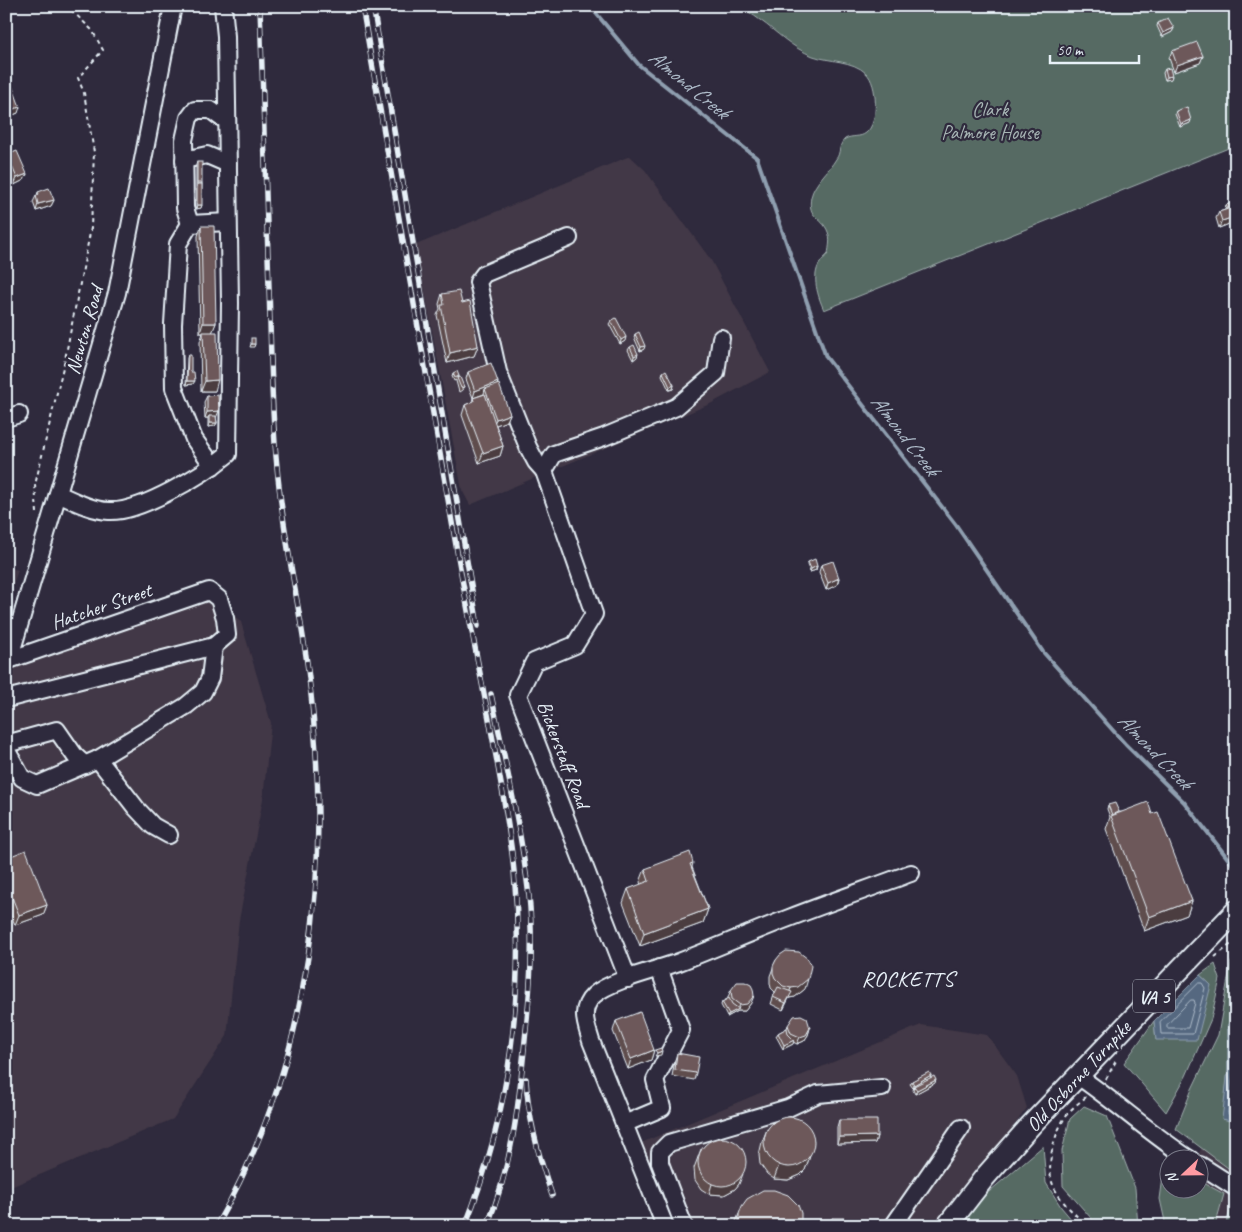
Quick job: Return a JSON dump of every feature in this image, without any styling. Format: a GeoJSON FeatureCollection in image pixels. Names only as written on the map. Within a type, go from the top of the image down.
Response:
{"type":"FeatureCollection","features":[{"type":"Feature","properties":{"kind":"main road","name":"Old Osborne Turnpike"},"geometry":{"type":"LineString","coordinates":[[947,1226],[985,1177],[1078,1076],[1233,914]]}},
{"type":"Feature","properties":{"kind":"street","name":"Newton Road"},"geometry":{"type":"LineString","coordinates":[[7,658],[118,293],[173,6]]}},
{"type":"Feature","properties":{"kind":"street"},"geometry":{"type":"LineString","coordinates":[[58,494],[82,505],[99,510],[111,511],[129,508],[174,490],[213,466],[228,454],[230,303],[226,36],[222,6]]}},
{"type":"Feature","properties":{"kind":"street"},"geometry":{"type":"LineString","coordinates":[[213,466],[194,439],[174,388],[173,324],[178,244],[190,224],[185,208],[184,160],[184,140],[189,118],[195,110],[211,110],[227,120]]}},
{"type":"Feature","properties":{"kind":"street"},"geometry":{"type":"LineString","coordinates":[[184,160],[206,156],[228,164]]}},
{"type":"Feature","properties":{"kind":"street"},"geometry":{"type":"LineString","coordinates":[[190,224],[228,222]]}},
{"type":"Feature","properties":{"kind":"street"},"geometry":{"type":"LineString","coordinates":[[569,238],[484,274],[478,282],[498,372],[528,447],[536,462],[544,471],[554,454],[604,437],[676,407],[716,373],[721,338]]}},
{"type":"Feature","properties":{"kind":"street","name":"Bickerstaff Road"},"geometry":{"type":"LineString","coordinates":[[544,471],[594,614],[575,645],[534,662],[518,695],[628,978]]}},
{"type":"Feature","properties":{"kind":"street","name":"Hatcher Street"},"geometry":{"type":"LineString","coordinates":[[7,658],[209,591],[219,599],[225,618],[227,635],[214,646]]}},
{"type":"Feature","properties":{"kind":"street"},"geometry":{"type":"LineString","coordinates":[[6,699],[214,646],[210,678],[203,692],[186,706],[91,762],[37,784],[22,778],[6,749]]}},
{"type":"Feature","properties":{"kind":"street"},"geometry":{"type":"LineString","coordinates":[[6,744],[57,730],[75,756],[91,762],[152,826],[169,835]]}},
{"type":"Feature","properties":{"kind":"street"},"geometry":{"type":"LineString","coordinates":[[665,1226],[591,1041],[584,1020],[588,1002],[595,994],[628,978],[911,873]]}},
{"type":"Feature","properties":{"kind":"street"},"geometry":{"type":"LineString","coordinates":[[624,1124],[662,1108],[655,1080],[681,1030],[659,968]]}},
{"type":"Feature","properties":{"kind":"street"},"geometry":{"type":"LineString","coordinates":[[1078,1076],[1175,1150]]}},
{"type":"Feature","properties":{"kind":"street"},"geometry":{"type":"LineString","coordinates":[[684,1226],[660,1163],[660,1152],[669,1143],[788,1108],[818,1094],[882,1088]]}},
{"type":"Feature","properties":{"kind":"street"},"geometry":{"type":"LineString","coordinates":[[893,1226],[960,1128]]}},
{"type":"Feature","properties":{"kind":"street"},"geometry":{"type":"LineString","coordinates":[[1210,1171],[1236,1188]]}},
{"type":"Feature","properties":{"kind":"path"},"geometry":{"type":"LineString","coordinates":[[38,520],[35,485],[65,359],[91,228],[94,152],[84,93],[78,78],[103,50],[92,30],[67,6]]}},
{"type":"Feature","properties":{"kind":"path"},"geometry":{"type":"LineString","coordinates":[[1085,1098],[1066,1117],[1052,1152],[1050,1171],[1051,1181],[1058,1195],[1086,1226]]}},
{"type":"Feature","properties":{"kind":"shaded area"},"geometry":{"type":"Polygon","coordinates":[[[630,156],[645,170],[711,260],[770,372],[710,404],[470,505],[462,490],[416,245],[630,156]]]}},
{"type":"Feature","properties":{"kind":"shaded area"},"geometry":{"type":"Polygon","coordinates":[[[6,567],[18,570],[6,605],[6,567]]]}},
{"type":"Feature","properties":{"kind":"shaded area"},"geometry":{"type":"Polygon","coordinates":[[[209,591],[241,622],[271,723],[263,799],[239,920],[227,1036],[173,1119],[6,1189],[6,672],[209,591]]]}},
{"type":"Feature","properties":{"kind":"shaded area"},"geometry":{"type":"Polygon","coordinates":[[[921,1025],[987,1035],[1017,1076],[1027,1108],[939,1226],[673,1226],[641,1143],[921,1025]]]}},
{"type":"Feature","properties":{"kind":"shaded area"},"geometry":{"type":"Polygon","coordinates":[[[1236,1081],[1236,1226],[1188,1226],[1197,1200],[1210,1200],[1210,1150],[1201,1150],[1236,1081]]]}},
{"type":"Feature","properties":{"kind":"green space","name":"Clark Palmore House"},"geometry":{"type":"Polygon","coordinates":[[[737,6],[1236,6],[1236,145],[824,310],[818,293],[816,274],[817,268],[828,254],[829,237],[825,227],[811,210],[811,197],[815,187],[838,157],[843,141],[848,138],[864,135],[870,128],[875,113],[873,86],[870,78],[860,69],[848,63],[805,53],[757,18],[737,6]]]}},
{"type":"Feature","properties":{"kind":"green space"},"geometry":{"type":"Polygon","coordinates":[[[1236,955],[1236,1019],[1228,1024],[1228,1070],[1223,1119],[1236,1122],[1236,1174],[1210,1154],[1210,1150],[1204,1150],[1176,1129],[1192,1089],[1218,1035],[1231,962],[1236,955]]]}},
{"type":"Feature","properties":{"kind":"green space"},"geometry":{"type":"Polygon","coordinates":[[[1215,964],[1220,979],[1211,1019],[1186,1076],[1166,1112],[1124,1063],[1154,1021],[1156,1040],[1211,985],[1200,975],[1215,964]]]}},
{"type":"Feature","properties":{"kind":"green space"},"geometry":{"type":"Polygon","coordinates":[[[1084,1106],[1107,1116],[1135,1188],[1138,1226],[1098,1226],[1063,1186],[1062,1151],[1070,1119],[1084,1106]]]}},
{"type":"Feature","properties":{"kind":"green space"},"geometry":{"type":"Polygon","coordinates":[[[1043,1146],[1046,1183],[1061,1207],[1077,1226],[960,1226],[977,1202],[1043,1146]]]}},
{"type":"Feature","properties":{"kind":"green space"},"geometry":{"type":"Polygon","coordinates":[[[1210,1186],[1224,1194],[1215,1226],[1166,1226],[1160,1200],[1210,1200],[1210,1186]]]}},
{"type":"Feature","properties":{"kind":"green space"},"geometry":{"type":"Polygon","coordinates":[[[1234,1199],[1236,1200],[1236,1226],[1225,1226],[1234,1199]]]}},
{"type":"Feature","properties":{"kind":"water"},"geometry":{"type":"Polygon","coordinates":[[[1200,975],[1211,985],[1197,1040],[1156,1040],[1154,1021],[1200,975]]]}},
{"type":"Feature","properties":{"kind":"water"},"geometry":{"type":"Polygon","coordinates":[[[1236,1019],[1236,1122],[1222,1119],[1228,1070],[1228,1024],[1236,1019]]]}},
{"type":"Feature","properties":{"kind":"building"},"geometry":{"type":"Polygon","coordinates":[[[1168,18],[1174,28],[1163,33],[1158,23],[1168,18]]]}},
{"type":"Feature","properties":{"kind":"building"},"geometry":{"type":"Polygon","coordinates":[[[1197,42],[1203,56],[1177,65],[1172,51],[1197,42]]]}},
{"type":"Feature","properties":{"kind":"building"},"geometry":{"type":"Polygon","coordinates":[[[1170,68],[1172,76],[1167,77],[1165,69],[1170,68]]]}},
{"type":"Feature","properties":{"kind":"building"},"geometry":{"type":"Polygon","coordinates":[[[12,85],[20,107],[10,110],[6,99],[6,87],[12,85]]]}},
{"type":"Feature","properties":{"kind":"building"},"geometry":{"type":"Polygon","coordinates":[[[1187,107],[1191,120],[1181,124],[1176,111],[1187,107]]]}},
{"type":"Feature","properties":{"kind":"building"},"geometry":{"type":"Polygon","coordinates":[[[17,151],[27,174],[17,178],[7,155],[17,151]]]}},
{"type":"Feature","properties":{"kind":"building"},"geometry":{"type":"Polygon","coordinates":[[[197,162],[202,162],[202,183],[197,183],[197,162]]]}},
{"type":"Feature","properties":{"kind":"building"},"geometry":{"type":"Polygon","coordinates":[[[197,184],[202,184],[202,205],[197,205],[197,184]]]}},
{"type":"Feature","properties":{"kind":"building"},"geometry":{"type":"Polygon","coordinates":[[[49,188],[54,200],[38,204],[36,196],[39,194],[38,192],[49,188]]]}},
{"type":"Feature","properties":{"kind":"building"},"geometry":{"type":"Polygon","coordinates":[[[1236,202],[1236,226],[1234,227],[1231,218],[1222,221],[1219,212],[1228,209],[1226,205],[1236,202]]]}},
{"type":"Feature","properties":{"kind":"building"},"geometry":{"type":"Polygon","coordinates":[[[201,226],[214,226],[216,323],[203,323],[201,226]]]}},
{"type":"Feature","properties":{"kind":"building"},"geometry":{"type":"Polygon","coordinates":[[[459,291],[462,303],[470,301],[478,346],[450,353],[441,305],[444,305],[442,294],[459,291]]]}},
{"type":"Feature","properties":{"kind":"building"},"geometry":{"type":"Polygon","coordinates":[[[616,318],[626,337],[621,340],[611,321],[616,318]]]}},
{"type":"Feature","properties":{"kind":"building"},"geometry":{"type":"Polygon","coordinates":[[[203,332],[217,332],[218,380],[205,381],[203,332]]]}},
{"type":"Feature","properties":{"kind":"building"},"geometry":{"type":"Polygon","coordinates":[[[639,332],[645,346],[641,347],[635,334],[639,332]]]}},
{"type":"Feature","properties":{"kind":"building"},"geometry":{"type":"Polygon","coordinates":[[[251,338],[255,338],[255,344],[251,344],[251,338]]]}},
{"type":"Feature","properties":{"kind":"building"},"geometry":{"type":"Polygon","coordinates":[[[634,345],[638,354],[634,356],[630,347],[634,345]]]}},
{"type":"Feature","properties":{"kind":"building"},"geometry":{"type":"Polygon","coordinates":[[[188,355],[191,355],[191,372],[194,372],[195,381],[187,381],[188,355]]]}},
{"type":"Feature","properties":{"kind":"building"},"geometry":{"type":"Polygon","coordinates":[[[491,363],[498,382],[475,391],[468,372],[491,363]]]}},
{"type":"Feature","properties":{"kind":"building"},"geometry":{"type":"Polygon","coordinates":[[[666,370],[674,385],[670,387],[663,372],[666,370]]]}},
{"type":"Feature","properties":{"kind":"building"},"geometry":{"type":"Polygon","coordinates":[[[457,371],[459,376],[455,378],[453,373],[457,371]]]}},
{"type":"Feature","properties":{"kind":"building"},"geometry":{"type":"Polygon","coordinates":[[[460,377],[464,387],[461,388],[457,378],[460,377]]]}},
{"type":"Feature","properties":{"kind":"building"},"geometry":{"type":"Polygon","coordinates":[[[499,384],[510,414],[496,419],[485,389],[499,384]]]}},
{"type":"Feature","properties":{"kind":"building"},"geometry":{"type":"Polygon","coordinates":[[[485,394],[503,446],[483,453],[465,405],[474,401],[473,398],[485,394]]]}},
{"type":"Feature","properties":{"kind":"building"},"geometry":{"type":"Polygon","coordinates":[[[218,395],[219,411],[207,412],[207,396],[218,395]]]}},
{"type":"Feature","properties":{"kind":"building"},"geometry":{"type":"Polygon","coordinates":[[[209,416],[216,416],[217,423],[209,423],[209,416]]]}},
{"type":"Feature","properties":{"kind":"building"},"geometry":{"type":"Polygon","coordinates":[[[815,559],[817,566],[811,569],[808,562],[815,559]]]}},
{"type":"Feature","properties":{"kind":"building"},"geometry":{"type":"Polygon","coordinates":[[[833,561],[839,578],[828,583],[821,565],[833,561]]]}},
{"type":"Feature","properties":{"kind":"building"},"geometry":{"type":"Polygon","coordinates":[[[1236,574],[1236,581],[1233,582],[1231,576],[1236,574]]]}},
{"type":"Feature","properties":{"kind":"building"},"geometry":{"type":"Polygon","coordinates":[[[1148,802],[1152,814],[1158,812],[1192,901],[1149,917],[1111,816],[1148,802]]]}},
{"type":"Feature","properties":{"kind":"building"},"geometry":{"type":"Polygon","coordinates":[[[1115,803],[1119,812],[1112,815],[1108,805],[1115,803]]]}},
{"type":"Feature","properties":{"kind":"building"},"geometry":{"type":"Polygon","coordinates":[[[6,811],[10,822],[6,824],[6,811]]]}},
{"type":"Feature","properties":{"kind":"building"},"geometry":{"type":"Polygon","coordinates":[[[26,850],[47,905],[19,915],[6,882],[6,858],[26,850]]]}},
{"type":"Feature","properties":{"kind":"building"},"geometry":{"type":"Polygon","coordinates":[[[690,852],[693,863],[690,864],[708,909],[644,933],[628,889],[649,881],[645,869],[690,852]]]}},
{"type":"Feature","properties":{"kind":"building"},"geometry":{"type":"Polygon","coordinates":[[[786,951],[799,952],[808,959],[811,966],[808,979],[798,987],[783,986],[773,973],[773,966],[776,960],[786,951]]]}},
{"type":"Feature","properties":{"kind":"building"},"geometry":{"type":"Polygon","coordinates":[[[737,982],[745,982],[751,985],[753,989],[754,996],[747,1004],[740,1005],[732,999],[731,990],[737,982]]]}},
{"type":"Feature","properties":{"kind":"building"},"geometry":{"type":"Polygon","coordinates":[[[778,987],[792,992],[786,1003],[773,997],[778,987]]]}},
{"type":"Feature","properties":{"kind":"building"},"geometry":{"type":"Polygon","coordinates":[[[729,998],[732,1004],[739,1009],[729,1014],[722,1002],[729,998]]]}},
{"type":"Feature","properties":{"kind":"building"},"geometry":{"type":"Polygon","coordinates":[[[640,1012],[654,1050],[631,1059],[616,1021],[640,1012]]]}},
{"type":"Feature","properties":{"kind":"building"},"geometry":{"type":"Polygon","coordinates":[[[801,1015],[807,1018],[810,1028],[806,1035],[800,1037],[791,1033],[788,1025],[794,1016],[801,1015]]]}},
{"type":"Feature","properties":{"kind":"building"},"geometry":{"type":"Polygon","coordinates":[[[787,1028],[788,1034],[794,1040],[784,1045],[778,1033],[787,1028]]]}},
{"type":"Feature","properties":{"kind":"building"},"geometry":{"type":"Polygon","coordinates":[[[661,1048],[662,1051],[657,1053],[655,1050],[661,1048]]]}},
{"type":"Feature","properties":{"kind":"building"},"geometry":{"type":"Polygon","coordinates":[[[677,1053],[699,1057],[696,1073],[675,1070],[677,1053]]]}},
{"type":"Feature","properties":{"kind":"building"},"geometry":{"type":"Polygon","coordinates":[[[929,1072],[931,1075],[914,1085],[912,1081],[929,1072]]]}},
{"type":"Feature","properties":{"kind":"building"},"geometry":{"type":"Polygon","coordinates":[[[934,1076],[936,1080],[917,1090],[914,1086],[934,1076]]]}},
{"type":"Feature","properties":{"kind":"building"},"geometry":{"type":"Polygon","coordinates":[[[784,1117],[794,1117],[807,1124],[814,1137],[814,1147],[807,1160],[794,1167],[784,1167],[775,1163],[768,1156],[764,1147],[764,1137],[768,1128],[775,1121],[784,1117]]]}},
{"type":"Feature","properties":{"kind":"building"},"geometry":{"type":"Polygon","coordinates":[[[839,1120],[877,1120],[877,1136],[839,1137],[839,1120]]]}},
{"type":"Feature","properties":{"kind":"building"},"geometry":{"type":"Polygon","coordinates":[[[722,1138],[731,1140],[739,1145],[744,1153],[746,1162],[744,1171],[739,1179],[731,1184],[722,1186],[713,1184],[705,1179],[700,1171],[698,1162],[700,1153],[705,1145],[713,1140],[722,1138]]]}},
{"type":"Feature","properties":{"kind":"building"},"geometry":{"type":"Polygon","coordinates":[[[763,1190],[774,1190],[788,1195],[798,1205],[801,1213],[801,1226],[739,1226],[739,1214],[742,1206],[747,1199],[763,1190]]]}},
{"type":"Feature","properties":{"kind":"building"},"geometry":{"type":"Polygon","coordinates":[[[832,1218],[844,1218],[844,1226],[833,1226],[832,1218]]]}},
{"type":"Feature","properties":{"kind":"waterway","name":"Almond Creek"},"geometry":{"type":"LineString","coordinates":[[590,6],[639,65],[757,158],[826,357],[956,525],[1043,652],[1126,745],[1184,802],[1236,869]]}},
{"type":"Feature","properties":{"kind":"railway"},"geometry":{"type":"LineString","coordinates":[[216,1226],[249,1162],[275,1095],[295,1026],[308,956],[316,885],[318,813],[315,742],[308,670],[287,544],[275,444],[260,6]]}},
{"type":"Feature","properties":{"kind":"railway"},"geometry":{"type":"LineString","coordinates":[[362,6],[457,552],[503,797],[514,871],[517,961],[510,1051],[503,1096],[493,1140],[465,1226]]}},
{"type":"Feature","properties":{"kind":"railway"},"geometry":{"type":"LineString","coordinates":[[373,6],[478,626]]}},
{"type":"Feature","properties":{"kind":"railway"},"geometry":{"type":"LineString","coordinates":[[487,1226],[503,1181],[517,1111],[531,968],[529,896],[522,845],[491,694]]}},
{"type":"Feature","properties":{"kind":"railway"},"geometry":{"type":"LineString","coordinates":[[526,1079],[529,1109],[535,1138],[552,1195]]}},
{"type":"Feature","properties":{"kind":"district","name":"ROCKETTS"},"geometry":{"type":"Point","coordinates":[908,978]}}]}
